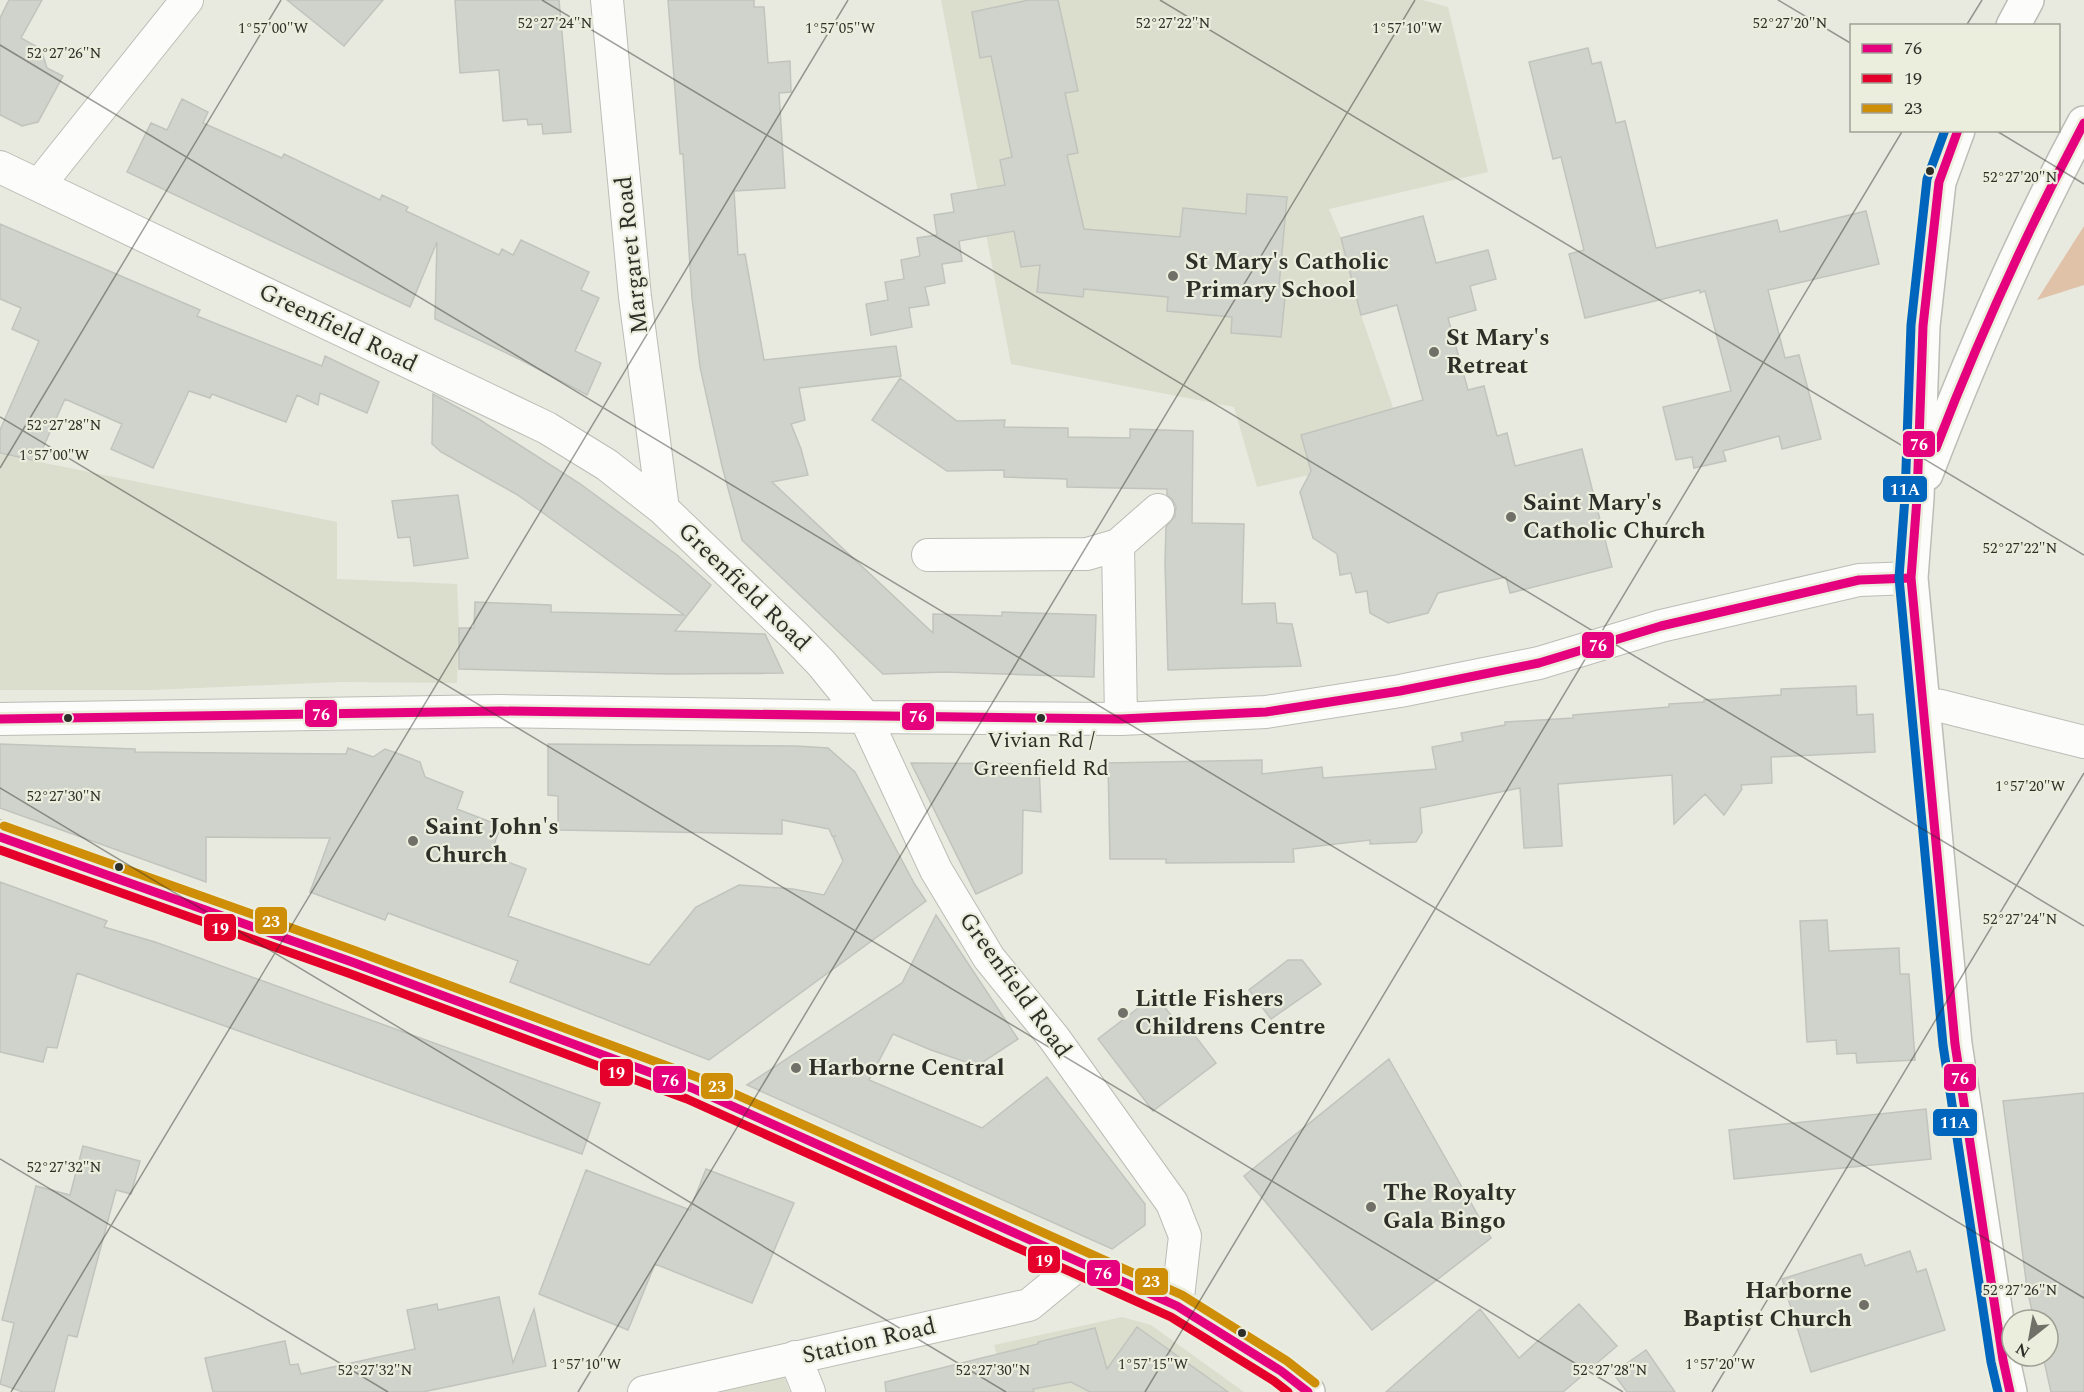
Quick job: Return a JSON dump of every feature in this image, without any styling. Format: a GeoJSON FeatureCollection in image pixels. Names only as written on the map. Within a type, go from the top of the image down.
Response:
{"type":"FeatureCollection","features":[{"type":"Feature","properties":{"kind":"main road"},"geometry":{"type":"LineString","coordinates":[[2014,24],[2027,0]]}},
{"type":"Feature","properties":{"kind":"main road"},"geometry":{"type":"LineString","coordinates":[[1917,498],[1983,331],[2050,186],[2084,123]]}},
{"type":"Feature","properties":{"kind":"main road"},"geometry":{"type":"LineString","coordinates":[[1957,132],[1939,182],[1924,315],[1917,498],[1911,578],[1956,1051],[2010,1392]]}},
{"type":"Feature","properties":{"kind":"main road"},"geometry":{"type":"LineString","coordinates":[[0,837],[352,962],[692,1088],[1177,1306],[1281,1371],[1308,1392]]}},
{"type":"Feature","properties":{"kind":"street"},"geometry":{"type":"LineString","coordinates":[[39,185],[187,0]]}},
{"type":"Feature","properties":{"kind":"street","name":"Margaret Road"},"geometry":{"type":"LineString","coordinates":[[608,0],[635,297],[663,509]]}},
{"type":"Feature","properties":{"kind":"street","name":"Greenfield Road"},"geometry":{"type":"LineString","coordinates":[[0,167],[547,428],[607,465],[663,509],[796,637],[822,664],[865,717],[936,870],[989,958],[1054,1038],[1172,1203],[1185,1236],[1177,1306]]}},
{"type":"Feature","properties":{"kind":"street"},"geometry":{"type":"LineString","coordinates":[[928,555],[1087,554],[1118,545],[1158,510]]}},
{"type":"Feature","properties":{"kind":"street"},"geometry":{"type":"LineString","coordinates":[[1118,545],[1120,718]]}},
{"type":"Feature","properties":{"kind":"street"},"geometry":{"type":"LineString","coordinates":[[0,719],[500,711],[865,717],[1120,718],[1266,712],[1400,691],[1539,663],[1661,626],[1859,580],[1911,578]]}},
{"type":"Feature","properties":{"kind":"street"},"geometry":{"type":"LineString","coordinates":[[1923,704],[1941,706],[2084,742]]}},
{"type":"Feature","properties":{"kind":"street","name":"Station Road"},"geometry":{"type":"LineString","coordinates":[[644,1392],[1029,1305],[1080,1263]]}},
{"type":"Feature","properties":{"kind":"street"},"geometry":{"type":"LineString","coordinates":[[795,1358],[809,1392]]}},
{"type":"Feature","properties":{"kind":"shaded area","name":"St Mary's Catholic Primary School"},"geometry":{"type":"Polygon","coordinates":[[[941,0],[1423,0],[1448,7],[1488,172],[1329,209],[1341,238],[1361,315],[1404,439],[1313,474],[1257,487],[1234,407],[1011,364],[941,0]]]}},
{"type":"Feature","properties":{"kind":"shaded area"},"geometry":{"type":"Polygon","coordinates":[[[2084,226],[2084,285],[2037,300],[2084,226]]]}},
{"type":"Feature","properties":{"kind":"shaded area"},"geometry":{"type":"Polygon","coordinates":[[[0,454],[337,522],[337,579],[457,584],[459,628],[457,683],[340,682],[152,690],[0,690],[0,454]]]}},
{"type":"Feature","properties":{"kind":"shaded area"},"geometry":{"type":"Polygon","coordinates":[[[1122,1317],[1151,1325],[1244,1392],[1007,1392],[994,1345],[1122,1317]]]}},
{"type":"Feature","properties":{"kind":"shaded area"},"geometry":{"type":"Polygon","coordinates":[[[784,1377],[790,1392],[722,1392],[784,1377]]]}},
{"type":"Feature","properties":{"kind":"building"},"geometry":{"type":"Polygon","coordinates":[[[9,0],[42,0],[21,38],[41,49],[47,68],[63,76],[38,122],[22,126],[0,115],[0,18],[9,0]]]}},
{"type":"Feature","properties":{"kind":"building"},"geometry":{"type":"Polygon","coordinates":[[[287,0],[383,0],[344,46],[287,0]]]}},
{"type":"Feature","properties":{"kind":"building"},"geometry":{"type":"Polygon","coordinates":[[[455,0],[559,0],[571,132],[543,134],[542,124],[528,125],[527,119],[503,121],[499,70],[460,73],[455,0]]]}},
{"type":"Feature","properties":{"kind":"building"},"geometry":{"type":"Polygon","coordinates":[[[668,0],[754,0],[754,7],[764,7],[768,63],[790,61],[791,92],[779,93],[785,188],[734,191],[738,255],[745,254],[764,360],[896,346],[901,376],[799,388],[805,420],[791,424],[808,475],[772,482],[933,633],[933,614],[1002,616],[1002,612],[1096,615],[1094,677],[945,672],[883,674],[742,540],[722,466],[700,367],[692,298],[683,154],[680,154],[668,0]]]}},
{"type":"Feature","properties":{"kind":"building"},"geometry":{"type":"Polygon","coordinates":[[[1029,0],[1058,0],[1078,91],[1065,93],[1078,153],[1067,155],[1084,229],[1180,237],[1183,208],[1246,214],[1247,194],[1287,197],[1279,286],[1286,287],[1281,337],[1231,333],[1232,317],[1167,311],[1168,297],[1084,289],[1083,297],[1037,292],[1040,265],[1021,267],[1014,231],[959,241],[962,261],[942,264],[945,283],[925,287],[929,305],[909,308],[912,327],[871,335],[866,304],[888,300],[885,282],[904,279],[901,260],[920,256],[917,238],[937,235],[934,215],[954,212],[951,194],[1005,185],[1000,160],[1012,157],[991,56],[980,58],[972,12],[1029,0]]]}},
{"type":"Feature","properties":{"kind":"building"},"geometry":{"type":"Polygon","coordinates":[[[1588,48],[1592,64],[1601,62],[1616,123],[1625,121],[1656,248],[1777,220],[1780,232],[1866,211],[1879,264],[1768,290],[1785,358],[1799,355],[1821,439],[1782,449],[1779,436],[1723,451],[1726,461],[1694,468],[1692,457],[1676,460],[1663,407],[1731,391],[1705,291],[1700,293],[1700,290],[1585,318],[1569,254],[1584,250],[1561,157],[1553,159],[1529,62],[1588,48]]]}},
{"type":"Feature","properties":{"kind":"building"},"geometry":{"type":"Polygon","coordinates":[[[182,99],[208,112],[203,123],[282,158],[284,154],[380,200],[382,195],[408,207],[406,211],[499,255],[502,249],[513,255],[521,240],[589,272],[581,290],[599,298],[575,351],[601,363],[587,395],[435,319],[437,242],[410,307],[127,172],[151,123],[167,130],[182,99]]]}},
{"type":"Feature","properties":{"kind":"building"},"geometry":{"type":"Polygon","coordinates":[[[1423,216],[1436,263],[1488,250],[1496,279],[1470,286],[1476,310],[1448,318],[1468,390],[1484,386],[1497,436],[1507,433],[1515,466],[1582,449],[1612,567],[1510,593],[1506,577],[1438,593],[1428,613],[1388,623],[1370,613],[1367,591],[1356,593],[1351,573],[1340,575],[1337,554],[1313,538],[1300,492],[1311,471],[1301,435],[1423,400],[1397,305],[1361,315],[1341,238],[1423,216]]]}},
{"type":"Feature","properties":{"kind":"building"},"geometry":{"type":"Polygon","coordinates":[[[0,224],[200,310],[197,316],[322,366],[325,356],[379,382],[367,413],[320,393],[318,405],[297,395],[286,422],[212,394],[210,398],[189,391],[153,468],[111,449],[122,424],[65,399],[37,461],[0,453],[0,430],[39,341],[12,329],[21,308],[0,299],[0,224]]]}},
{"type":"Feature","properties":{"kind":"building"},"geometry":{"type":"Polygon","coordinates":[[[900,378],[957,421],[1005,420],[1004,427],[1068,428],[1068,437],[1130,438],[1130,429],[1193,431],[1192,523],[1244,524],[1242,604],[1275,603],[1277,623],[1292,624],[1301,666],[1168,670],[1166,527],[1175,516],[1176,507],[1167,495],[1167,489],[1067,487],[1067,479],[1004,477],[1004,470],[947,471],[872,420],[900,378]]]}},
{"type":"Feature","properties":{"kind":"building"},"geometry":{"type":"Polygon","coordinates":[[[433,394],[477,418],[579,483],[677,555],[711,585],[675,631],[765,634],[783,673],[670,674],[459,669],[459,628],[474,628],[475,602],[551,605],[551,612],[684,615],[516,494],[441,452],[432,444],[433,394]]]}},
{"type":"Feature","properties":{"kind":"building"},"geometry":{"type":"Polygon","coordinates":[[[458,495],[468,558],[414,566],[410,537],[398,538],[392,501],[458,495]]]}},
{"type":"Feature","properties":{"kind":"building"},"geometry":{"type":"Polygon","coordinates":[[[1856,686],[1857,715],[1873,714],[1875,752],[1771,757],[1772,783],[1741,785],[1742,789],[1724,815],[1705,794],[1674,824],[1672,775],[1558,784],[1562,846],[1524,848],[1520,788],[1420,808],[1422,832],[1416,842],[1370,844],[1370,840],[1293,849],[1294,862],[1166,863],[1166,859],[1110,859],[1108,763],[1262,760],[1262,774],[1322,767],[1323,778],[1436,769],[1432,747],[1463,741],[1461,733],[1505,725],[1505,722],[1573,718],[1573,715],[1669,707],[1669,704],[1704,702],[1704,700],[1781,695],[1781,689],[1856,686]]]}},
{"type":"Feature","properties":{"kind":"building"},"geometry":{"type":"Polygon","coordinates":[[[0,744],[135,749],[135,752],[346,754],[348,748],[373,757],[385,749],[420,762],[425,777],[463,792],[457,809],[501,826],[490,855],[526,869],[508,916],[649,965],[696,907],[739,885],[793,889],[824,895],[843,861],[833,837],[836,836],[832,836],[829,829],[782,820],[782,834],[558,830],[558,796],[548,795],[548,744],[828,748],[855,772],[914,883],[926,901],[709,1060],[510,982],[518,961],[388,913],[385,920],[310,892],[330,838],[206,837],[206,882],[0,808],[0,744]]]}},
{"type":"Feature","properties":{"kind":"building"},"geometry":{"type":"Polygon","coordinates":[[[911,763],[1039,764],[1041,812],[1023,810],[1022,873],[976,894],[911,763]]]}},
{"type":"Feature","properties":{"kind":"building"},"geometry":{"type":"Polygon","coordinates":[[[0,882],[107,921],[104,927],[155,942],[600,1103],[582,1154],[77,973],[57,1048],[47,1047],[43,1062],[0,1052],[0,882]]]}},
{"type":"Feature","properties":{"kind":"building","name":"Harborne Central"},"geometry":{"type":"Polygon","coordinates":[[[936,915],[1018,1039],[977,1066],[893,1034],[869,1080],[982,1128],[1047,1077],[1145,1204],[1145,1225],[1112,1249],[747,1085],[902,983],[936,915]]]}},
{"type":"Feature","properties":{"kind":"building"},"geometry":{"type":"Polygon","coordinates":[[[1827,920],[1829,951],[1899,948],[1900,974],[1909,974],[1915,1060],[1857,1063],[1856,1053],[1837,1054],[1836,1040],[1807,1042],[1800,921],[1827,920]]]}},
{"type":"Feature","properties":{"kind":"building"},"geometry":{"type":"Polygon","coordinates":[[[1288,960],[1302,960],[1321,984],[1271,1019],[1249,990],[1288,960]]]}},
{"type":"Feature","properties":{"kind":"building"},"geometry":{"type":"Polygon","coordinates":[[[1155,995],[1174,1019],[1179,1015],[1216,1063],[1153,1111],[1098,1039],[1155,995]]]}},
{"type":"Feature","properties":{"kind":"building","name":"The Royalty Gala Bingo"},"geometry":{"type":"Polygon","coordinates":[[[1389,1059],[1491,1238],[1372,1330],[1244,1176],[1389,1059]]]}},
{"type":"Feature","properties":{"kind":"building"},"geometry":{"type":"Polygon","coordinates":[[[2084,1093],[2084,1392],[2051,1392],[2046,1368],[2060,1368],[2060,1308],[2031,1308],[2003,1101],[2084,1093]]]}},
{"type":"Feature","properties":{"kind":"building"},"geometry":{"type":"Polygon","coordinates":[[[1926,1109],[1931,1159],[1734,1179],[1729,1130],[1926,1109]]]}},
{"type":"Feature","properties":{"kind":"building"},"geometry":{"type":"Polygon","coordinates":[[[83,1146],[140,1161],[131,1194],[116,1190],[77,1337],[68,1335],[54,1392],[23,1392],[0,1384],[14,1323],[2,1320],[36,1186],[70,1195],[83,1146]]]}},
{"type":"Feature","properties":{"kind":"building"},"geometry":{"type":"Polygon","coordinates":[[[706,1169],[794,1203],[752,1303],[655,1264],[628,1330],[539,1294],[586,1170],[690,1210],[706,1169]]]}},
{"type":"Feature","properties":{"kind":"building","name":"Harborne Baptist Church"},"geometry":{"type":"Polygon","coordinates":[[[1910,1251],[1917,1272],[1926,1269],[1945,1330],[1811,1372],[1782,1279],[1861,1254],[1865,1266],[1910,1251]]]}},
{"type":"Feature","properties":{"kind":"building"},"geometry":{"type":"Polygon","coordinates":[[[499,1297],[513,1363],[534,1309],[546,1366],[423,1392],[213,1392],[205,1358],[285,1341],[290,1365],[298,1364],[301,1374],[415,1349],[407,1310],[437,1304],[438,1310],[499,1297]]]}},
{"type":"Feature","properties":{"kind":"building"},"geometry":{"type":"Polygon","coordinates":[[[1579,1304],[1617,1346],[1563,1392],[1386,1392],[1480,1309],[1519,1358],[1579,1304]]]}},
{"type":"Feature","properties":{"kind":"building"},"geometry":{"type":"Polygon","coordinates":[[[1137,1327],[1228,1392],[1090,1392],[1071,1382],[1033,1389],[1034,1392],[886,1392],[885,1382],[1095,1328],[1107,1369],[1137,1327]]]}},
{"type":"Feature","properties":{"kind":"building"},"geometry":{"type":"Polygon","coordinates":[[[1646,1350],[1675,1392],[1627,1392],[1613,1373],[1646,1350]]]}},
{"type":"Feature","properties":{"kind":"transit line","name":"76"},"geometry":{"type":"LineString","coordinates":[[1936,448],[2005,284],[2084,123]]}},
{"type":"Feature","properties":{"kind":"transit line","name":"11A"},"geometry":{"type":"LineString","coordinates":[[1944,132],[1927,179],[1911,325],[1905,497],[1899,578],[1943,1045],[1991,1362],[1998,1392]]}},
{"type":"Feature","properties":{"kind":"transit line","name":"76"},"geometry":{"type":"LineString","coordinates":[[1957,132],[1939,182],[1923,326],[1917,498],[1911,578],[1955,1044],[2003,1360],[2010,1392]]}},
{"type":"Feature","properties":{"kind":"transit line","name":"76"},"geometry":{"type":"LineString","coordinates":[[0,719],[500,711],[1121,719],[1266,712],[1400,691],[1539,663],[1661,626],[1859,580],[1911,578]]}},
{"type":"Feature","properties":{"kind":"transit line","name":"23"},"geometry":{"type":"LineString","coordinates":[[4,826],[356,951],[697,1077],[1182,1295],[1287,1361],[1315,1383]]}},
{"type":"Feature","properties":{"kind":"transit line","name":"76"},"geometry":{"type":"LineString","coordinates":[[0,837],[352,962],[692,1088],[1177,1306],[1281,1371],[1308,1392]]}},
{"type":"Feature","properties":{"kind":"transit line","name":"19"},"geometry":{"type":"LineString","coordinates":[[0,850],[348,973],[687,1099],[1171,1317],[1288,1392]]}},
{"type":"Feature","properties":{"kind":"place","name":"St Mary's Catholic Primary School"},"geometry":{"type":"Point","coordinates":[1173,276]}},
{"type":"Feature","properties":{"kind":"place","name":"St Mary's Retreat"},"geometry":{"type":"Point","coordinates":[1434,352]}},
{"type":"Feature","properties":{"kind":"place","name":"Saint Mary's Catholic Church"},"geometry":{"type":"Point","coordinates":[1511,517]}},
{"type":"Feature","properties":{"kind":"place","name":"Vivian Rd / Greenfield Rd"},"geometry":{"type":"Point","coordinates":[1041,718]}},
{"type":"Feature","properties":{"kind":"place","name":"Saint John's Church"},"geometry":{"type":"Point","coordinates":[413,841]}},
{"type":"Feature","properties":{"kind":"place","name":"Little Fishers Childrens Centre"},"geometry":{"type":"Point","coordinates":[1123,1013]}},
{"type":"Feature","properties":{"kind":"place","name":"Harborne Central"},"geometry":{"type":"Point","coordinates":[796,1068]}},
{"type":"Feature","properties":{"kind":"place","name":"The Royalty Gala Bingo"},"geometry":{"type":"Point","coordinates":[1371,1207]}},
{"type":"Feature","properties":{"kind":"place","name":"Harborne Baptist Church"},"geometry":{"type":"Point","coordinates":[1864,1305]}}]}
